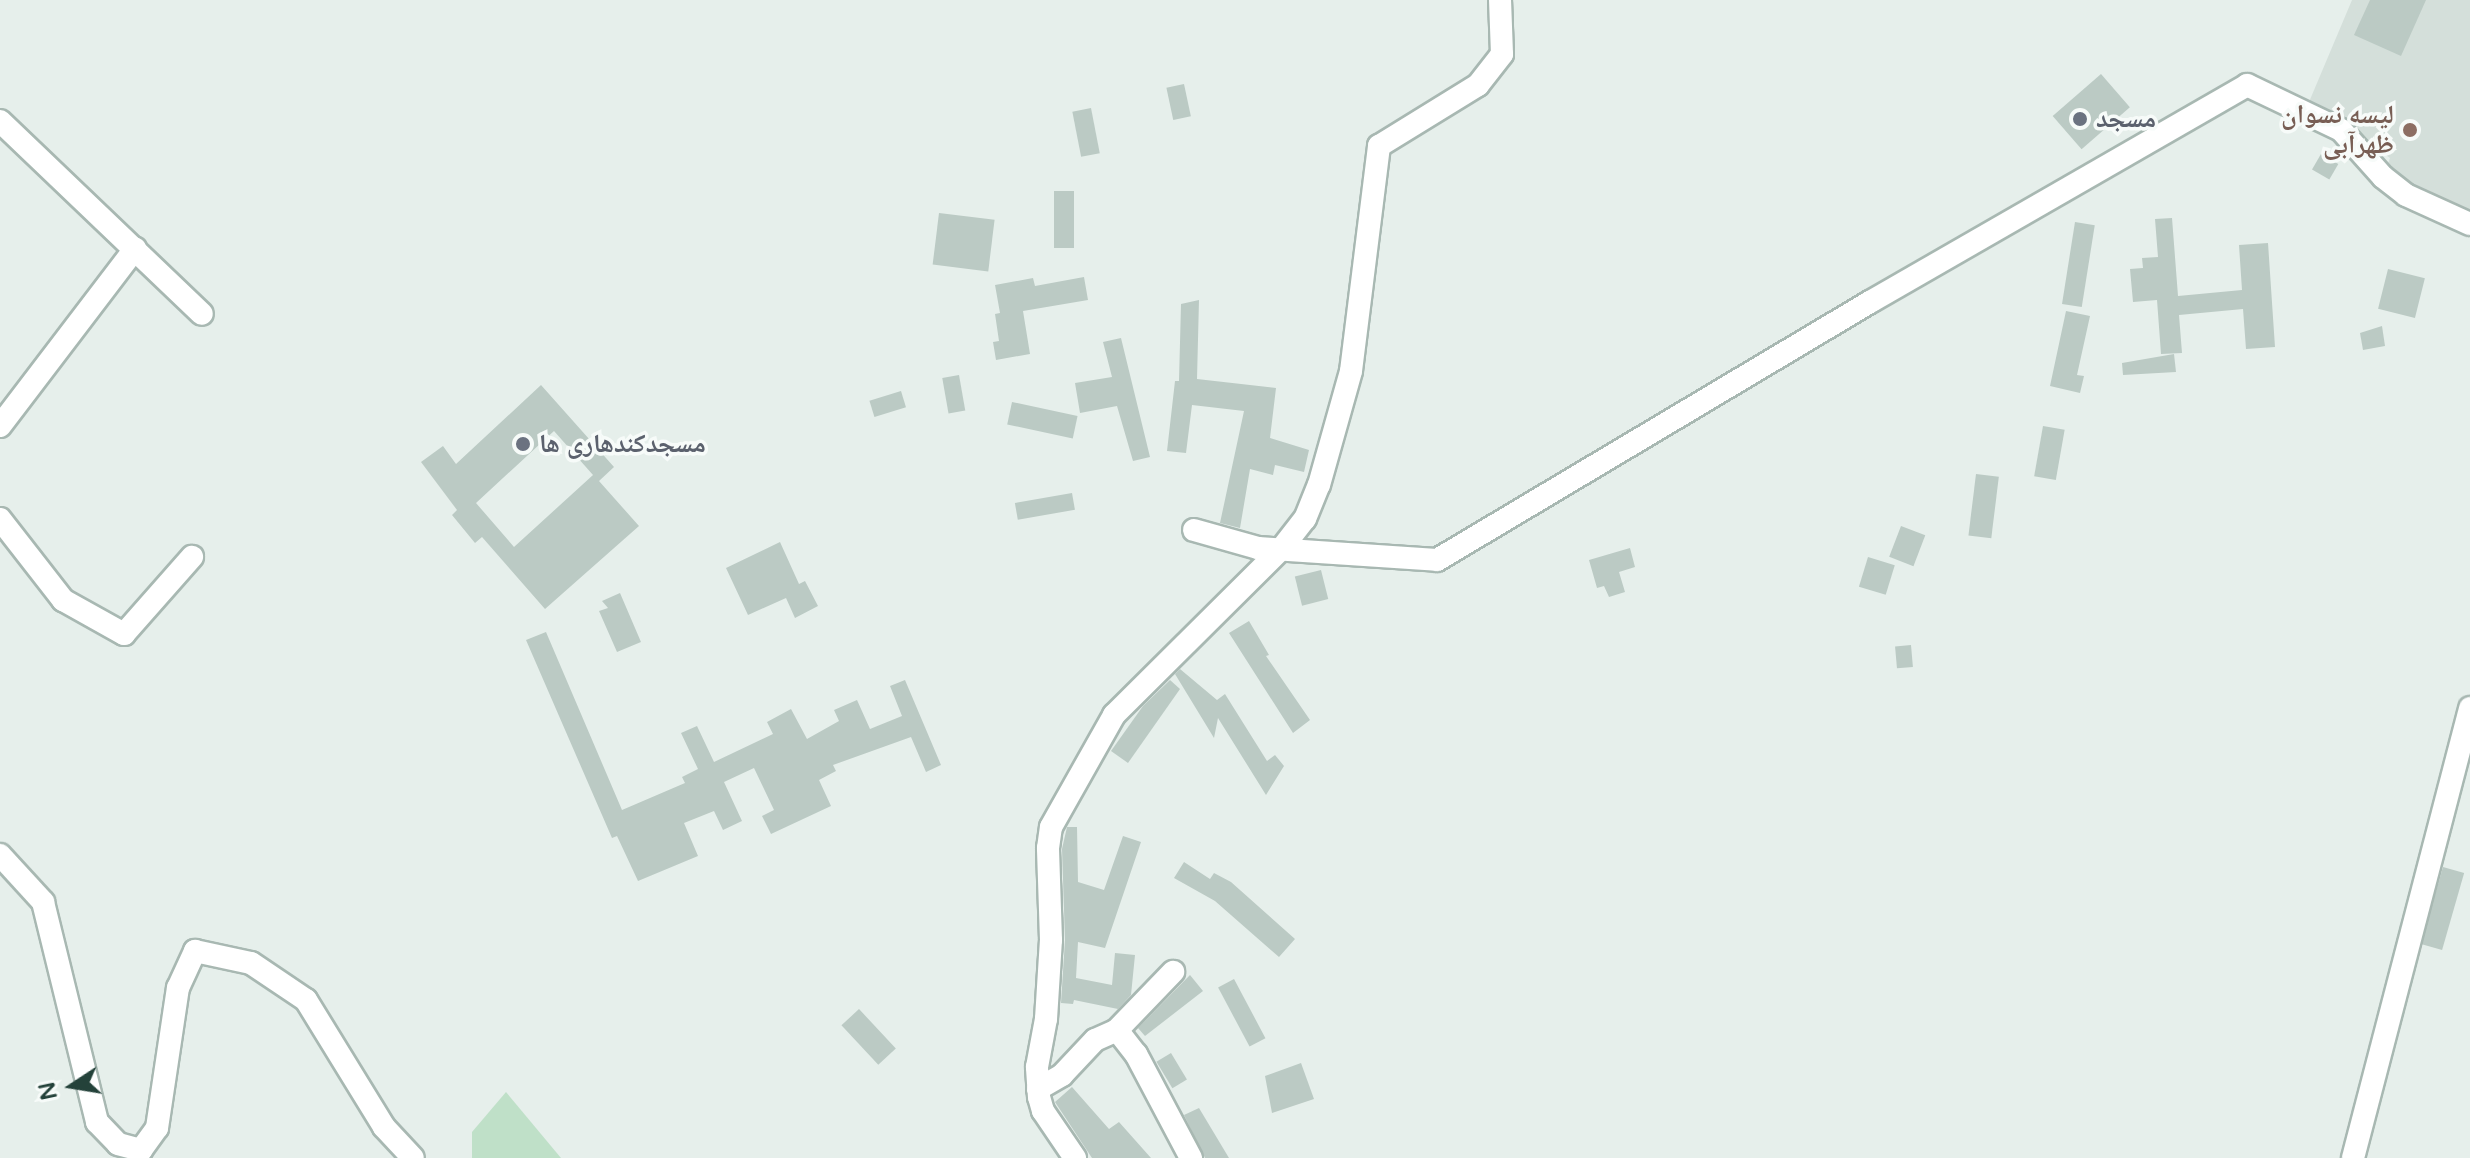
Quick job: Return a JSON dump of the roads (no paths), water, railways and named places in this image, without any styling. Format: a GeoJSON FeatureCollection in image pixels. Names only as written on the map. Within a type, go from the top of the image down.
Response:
{"type":"FeatureCollection","features":[{"type":"Feature","properties":{"kind":"street"},"geometry":{"type":"LineString","coordinates":[[1075,1158],[1043,1111],[1038,1089],[1037,1067],[1046,1019],[1051,940],[1048,848],[1051,827],[1114,715],[1282,548],[1305,519],[1319,485],[1351,371],[1379,146],[1478,85],[1502,54],[1500,0]]}},
{"type":"Feature","properties":{"kind":"street"},"geometry":{"type":"LineString","coordinates":[[1194,530],[1258,548],[1437,560],[1870,302],[2247,85],[2341,130],[2383,177],[2406,195],[2470,224]]}},
{"type":"Feature","properties":{"kind":"street"},"geometry":{"type":"LineString","coordinates":[[0,121],[202,314]]}},
{"type":"Feature","properties":{"kind":"street"},"geometry":{"type":"LineString","coordinates":[[0,426],[135,249]]}},
{"type":"Feature","properties":{"kind":"street"},"geometry":{"type":"LineString","coordinates":[[0,519],[63,600],[124,634],[192,557]]}},
{"type":"Feature","properties":{"kind":"street"},"geometry":{"type":"LineString","coordinates":[[2353,1158],[2470,708]]}},
{"type":"Feature","properties":{"kind":"street"},"geometry":{"type":"LineString","coordinates":[[0,855],[43,902],[97,1122],[118,1144],[141,1150],[157,1128],[178,988],[195,951],[251,963],[306,1000],[384,1127],[413,1158]]}},
{"type":"Feature","properties":{"kind":"street"},"geometry":{"type":"LineString","coordinates":[[1038,1089],[1062,1075],[1095,1040],[1117,1030],[1173,972]]}},
{"type":"Feature","properties":{"kind":"street"},"geometry":{"type":"LineString","coordinates":[[1117,1030],[1136,1054],[1191,1158]]}},
{"type":"Feature","properties":{"kind":"place","name":"مسجد"},"geometry":{"type":"Point","coordinates":[2080,119]}},
{"type":"Feature","properties":{"kind":"place","name":"لیسه نسوان ظهرآبی"},"geometry":{"type":"Point","coordinates":[2410,130]}},
{"type":"Feature","properties":{"kind":"place","name":"مسجدکندهاری ها"},"geometry":{"type":"Point","coordinates":[523,444]}}]}
